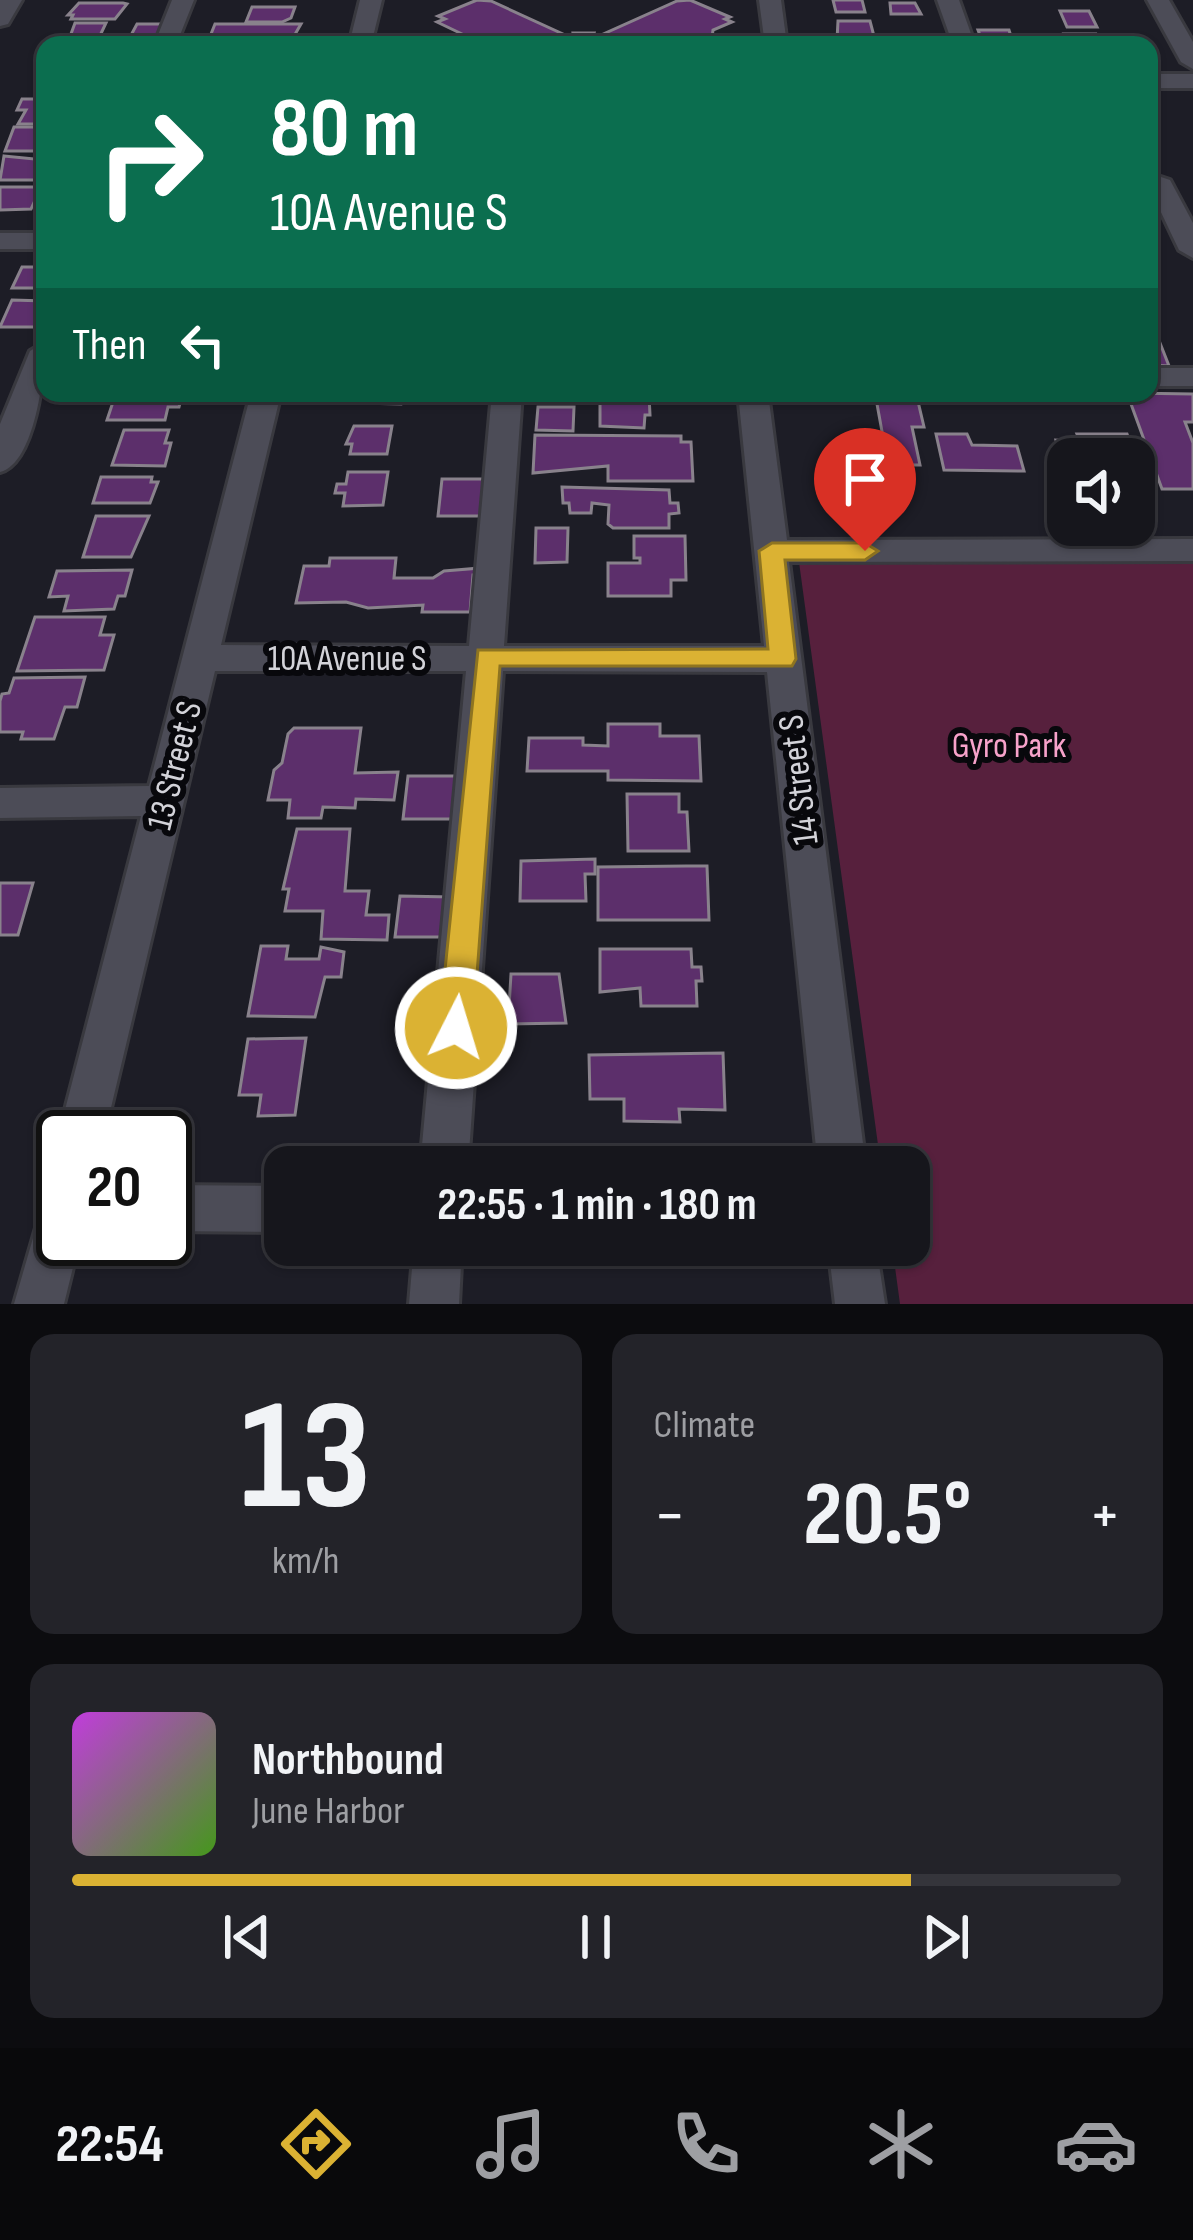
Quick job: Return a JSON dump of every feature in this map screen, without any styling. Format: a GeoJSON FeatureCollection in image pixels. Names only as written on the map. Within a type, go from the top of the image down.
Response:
{"type":"FeatureCollection","features":[{"type":"Feature","properties":{"kind":"street"},"geometry":{"type":"LineString","coordinates":[[0,19],[11,0]]}},
{"type":"Feature","properties":{"kind":"street"},"geometry":{"type":"LineString","coordinates":[[169,36],[183,0]]}},
{"type":"Feature","properties":{"kind":"street"},"geometry":{"type":"LineString","coordinates":[[363,36],[371,0]]}},
{"type":"Feature","properties":{"kind":"street"},"geometry":{"type":"LineString","coordinates":[[770,0],[775,36]]}},
{"type":"Feature","properties":{"kind":"street"},"geometry":{"type":"LineString","coordinates":[[948,0],[961,36]]}},
{"type":"Feature","properties":{"kind":"street"},"geometry":{"type":"LineString","coordinates":[[1158,0],[1193,62]]}},
{"type":"Feature","properties":{"kind":"street"},"geometry":{"type":"LineString","coordinates":[[1158,81],[1193,81]]}},
{"type":"Feature","properties":{"kind":"street"},"geometry":{"type":"LineString","coordinates":[[1158,184],[1193,184]]}},
{"type":"Feature","properties":{"kind":"street"},"geometry":{"type":"LineString","coordinates":[[1158,189],[1193,250]]}},
{"type":"Feature","properties":{"kind":"street"},"geometry":{"type":"LineString","coordinates":[[0,241],[36,241]]}},
{"type":"Feature","properties":{"kind":"street"},"geometry":{"type":"LineString","coordinates":[[0,462],[36,373]]}},
{"type":"Feature","properties":{"kind":"street"},"geometry":{"type":"LineString","coordinates":[[1158,377],[1193,377]]}},
{"type":"Feature","properties":{"kind":"street","name":"13 Street S"},"geometry":{"type":"LineString","coordinates":[[88,1110],[264,402]]}},
{"type":"Feature","properties":{"kind":"street"},"geometry":{"type":"LineString","coordinates":[[446,1146],[507,402]]}},
{"type":"Feature","properties":{"kind":"street","name":"14 Street S"},"geometry":{"type":"LineString","coordinates":[[754,402],[840,1146]]}},
{"type":"Feature","properties":{"kind":"street"},"geometry":{"type":"LineString","coordinates":[[772,551],[1193,550]]}},
{"type":"Feature","properties":{"kind":"street","name":"10A Avenue S"},"geometry":{"type":"LineString","coordinates":[[200,658],[782,659]]}},
{"type":"Feature","properties":{"kind":"street"},"geometry":{"type":"LineString","coordinates":[[0,803],[163,801]]}},
{"type":"Feature","properties":{"kind":"street"},"geometry":{"type":"LineString","coordinates":[[192,1208],[264,1209]]}},
{"type":"Feature","properties":{"kind":"street"},"geometry":{"type":"LineString","coordinates":[[39,1304],[49,1266]]}},
{"type":"Feature","properties":{"kind":"street"},"geometry":{"type":"LineString","coordinates":[[434,1304],[437,1266]]}},
{"type":"Feature","properties":{"kind":"street"},"geometry":{"type":"LineString","coordinates":[[855,1266],[860,1304]]}},
{"type":"Feature","properties":{"kind":"green space","name":"Gyro Park"},"geometry":{"type":"Polygon","coordinates":[[[1193,560],[1193,1304],[900,1304],[895,1266],[930,1266],[930,1146],[878,1146],[799,562],[1193,560]]]}},
{"type":"Feature","properties":{"kind":"building"},"geometry":{"type":"Polygon","coordinates":[[[477,0],[491,1],[567,36],[466,36],[437,22],[445,19],[438,16],[477,0]]]}},
{"type":"Feature","properties":{"kind":"building"},"geometry":{"type":"Polygon","coordinates":[[[690,0],[730,17],[725,19],[732,22],[713,30],[712,36],[599,36],[677,1],[690,0]]]}},
{"type":"Feature","properties":{"kind":"building"},"geometry":{"type":"Polygon","coordinates":[[[833,0],[862,0],[865,12],[836,12],[833,0]]]}},
{"type":"Feature","properties":{"kind":"building"},"geometry":{"type":"Polygon","coordinates":[[[79,3],[127,4],[115,19],[71,19],[73,15],[68,15],[79,3]]]}},
{"type":"Feature","properties":{"kind":"building"},"geometry":{"type":"Polygon","coordinates":[[[890,3],[915,3],[921,14],[891,14],[890,3]]]}},
{"type":"Feature","properties":{"kind":"building"},"geometry":{"type":"Polygon","coordinates":[[[252,7],[295,7],[291,18],[282,22],[246,22],[252,7]]]}},
{"type":"Feature","properties":{"kind":"building"},"geometry":{"type":"Polygon","coordinates":[[[1060,11],[1089,11],[1097,27],[1067,27],[1060,11]]]}},
{"type":"Feature","properties":{"kind":"building"},"geometry":{"type":"Polygon","coordinates":[[[838,21],[870,21],[874,36],[837,36],[838,21]]]}},
{"type":"Feature","properties":{"kind":"building"},"geometry":{"type":"Polygon","coordinates":[[[75,23],[106,23],[100,36],[70,36],[75,23]]]}},
{"type":"Feature","properties":{"kind":"building"},"geometry":{"type":"Polygon","coordinates":[[[137,24],[166,24],[160,36],[131,36],[137,24]]]}},
{"type":"Feature","properties":{"kind":"building"},"geometry":{"type":"Polygon","coordinates":[[[215,24],[301,24],[294,36],[210,36],[215,24]]]}},
{"type":"Feature","properties":{"kind":"building"},"geometry":{"type":"Polygon","coordinates":[[[978,30],[1009,30],[1011,36],[980,36],[978,30]]]}},
{"type":"Feature","properties":{"kind":"building"},"geometry":{"type":"Polygon","coordinates":[[[22,99],[36,99],[36,124],[18,124],[26,110],[17,110],[22,99]]]}},
{"type":"Feature","properties":{"kind":"building"},"geometry":{"type":"Polygon","coordinates":[[[14,127],[36,127],[36,151],[5,151],[14,127]]]}},
{"type":"Feature","properties":{"kind":"building"},"geometry":{"type":"Polygon","coordinates":[[[4,156],[36,159],[36,180],[0,180],[4,156]]]}},
{"type":"Feature","properties":{"kind":"building"},"geometry":{"type":"Polygon","coordinates":[[[0,187],[36,187],[31,209],[0,210],[0,187]]]}},
{"type":"Feature","properties":{"kind":"building"},"geometry":{"type":"Polygon","coordinates":[[[22,267],[36,267],[36,288],[12,288],[22,267]]]}},
{"type":"Feature","properties":{"kind":"building"},"geometry":{"type":"Polygon","coordinates":[[[12,300],[36,301],[36,327],[0,327],[12,300]]]}},
{"type":"Feature","properties":{"kind":"building"},"geometry":{"type":"Polygon","coordinates":[[[1158,343],[1160,343],[1169,366],[1158,365],[1158,343]]]}},
{"type":"Feature","properties":{"kind":"building"},"geometry":{"type":"Polygon","coordinates":[[[1158,393],[1193,394],[1193,422],[1185,422],[1193,443],[1193,489],[1162,489],[1155,470],[1155,438],[1143,438],[1130,402],[1158,402],[1158,393]]]}},
{"type":"Feature","properties":{"kind":"building"},"geometry":{"type":"Polygon","coordinates":[[[113,402],[180,402],[179,407],[168,407],[165,420],[107,420],[113,402]]]}},
{"type":"Feature","properties":{"kind":"building"},"geometry":{"type":"Polygon","coordinates":[[[600,402],[649,402],[644,428],[600,426],[600,402]]]}},
{"type":"Feature","properties":{"kind":"building"},"geometry":{"type":"Polygon","coordinates":[[[877,402],[918,402],[924,427],[912,427],[920,465],[883,465],[885,479],[860,479],[853,437],[883,437],[877,402]]]}},
{"type":"Feature","properties":{"kind":"building"},"geometry":{"type":"Polygon","coordinates":[[[538,407],[574,407],[573,431],[536,430],[538,407]]]}},
{"type":"Feature","properties":{"kind":"building"},"geometry":{"type":"Polygon","coordinates":[[[354,426],[392,426],[387,454],[350,454],[352,444],[346,444],[354,426]]]}},
{"type":"Feature","properties":{"kind":"building"},"geometry":{"type":"Polygon","coordinates":[[[124,430],[169,430],[165,466],[112,465],[124,430]]]}},
{"type":"Feature","properties":{"kind":"building"},"geometry":{"type":"Polygon","coordinates":[[[936,434],[967,434],[972,445],[1017,446],[1024,471],[944,470],[936,434]]]}},
{"type":"Feature","properties":{"kind":"building"},"geometry":{"type":"Polygon","coordinates":[[[1077,434],[1127,434],[1128,438],[1079,438],[1077,434]]]}},
{"type":"Feature","properties":{"kind":"building"},"geometry":{"type":"Polygon","coordinates":[[[535,435],[681,436],[681,442],[691,442],[693,481],[608,481],[608,466],[533,473],[535,435]]]}},
{"type":"Feature","properties":{"kind":"building"},"geometry":{"type":"Polygon","coordinates":[[[348,472],[388,472],[383,505],[343,506],[345,493],[335,493],[337,484],[346,484],[348,472]]]}},
{"type":"Feature","properties":{"kind":"building"},"geometry":{"type":"Polygon","coordinates":[[[101,477],[152,477],[151,482],[158,482],[150,503],[93,503],[101,477]]]}},
{"type":"Feature","properties":{"kind":"building"},"geometry":{"type":"Polygon","coordinates":[[[442,479],[485,479],[482,516],[438,516],[442,479]]]}},
{"type":"Feature","properties":{"kind":"building"},"geometry":{"type":"Polygon","coordinates":[[[562,487],[669,490],[670,503],[678,503],[679,513],[669,514],[669,528],[613,528],[608,524],[609,505],[592,503],[591,513],[570,513],[569,503],[563,503],[562,487]]]}},
{"type":"Feature","properties":{"kind":"building"},"geometry":{"type":"Polygon","coordinates":[[[96,516],[149,516],[131,557],[83,557],[96,516]]]}},
{"type":"Feature","properties":{"kind":"building"},"geometry":{"type":"Polygon","coordinates":[[[536,528],[568,528],[567,562],[535,563],[536,528]]]}},
{"type":"Feature","properties":{"kind":"building"},"geometry":{"type":"Polygon","coordinates":[[[634,536],[685,536],[686,580],[671,580],[671,596],[608,596],[608,563],[640,563],[640,558],[634,558],[634,536]]]}},
{"type":"Feature","properties":{"kind":"building"},"geometry":{"type":"Polygon","coordinates":[[[330,558],[396,558],[394,578],[433,578],[444,571],[481,568],[481,575],[473,575],[470,612],[422,612],[423,605],[368,608],[346,602],[296,603],[304,566],[329,566],[330,558]]]}},
{"type":"Feature","properties":{"kind":"building"},"geometry":{"type":"Polygon","coordinates":[[[132,570],[125,596],[118,596],[114,609],[64,611],[68,596],[49,597],[57,571],[132,570]]]}},
{"type":"Feature","properties":{"kind":"building"},"geometry":{"type":"Polygon","coordinates":[[[35,617],[105,617],[100,635],[114,635],[104,670],[17,671],[35,617]]]}},
{"type":"Feature","properties":{"kind":"building"},"geometry":{"type":"Polygon","coordinates":[[[85,677],[77,707],[65,707],[54,739],[21,739],[23,732],[0,732],[0,701],[14,678],[85,677]]]}},
{"type":"Feature","properties":{"kind":"building"},"geometry":{"type":"Polygon","coordinates":[[[608,724],[660,724],[660,736],[699,736],[701,781],[608,780],[608,771],[527,771],[529,738],[583,738],[583,745],[608,746],[608,724]]]}},
{"type":"Feature","properties":{"kind":"building"},"geometry":{"type":"Polygon","coordinates":[[[294,728],[361,728],[355,773],[398,772],[394,800],[356,799],[355,808],[323,807],[321,818],[288,818],[290,800],[268,800],[274,770],[282,763],[288,734],[294,728]]]}},
{"type":"Feature","properties":{"kind":"building"},"geometry":{"type":"Polygon","coordinates":[[[408,776],[461,776],[458,819],[403,819],[408,776]]]}},
{"type":"Feature","properties":{"kind":"building"},"geometry":{"type":"Polygon","coordinates":[[[627,794],[679,794],[679,812],[687,812],[689,851],[628,851],[627,794]]]}},
{"type":"Feature","properties":{"kind":"building"},"geometry":{"type":"Polygon","coordinates":[[[297,829],[350,829],[345,891],[369,891],[366,915],[389,915],[387,940],[321,939],[323,911],[285,911],[289,889],[283,889],[297,829]]]}},
{"type":"Feature","properties":{"kind":"building"},"geometry":{"type":"Polygon","coordinates":[[[595,859],[595,874],[585,874],[586,901],[520,901],[521,861],[595,859]]]}},
{"type":"Feature","properties":{"kind":"building"},"geometry":{"type":"Polygon","coordinates":[[[707,866],[709,920],[598,920],[598,867],[707,866]]]}},
{"type":"Feature","properties":{"kind":"building"},"geometry":{"type":"Polygon","coordinates":[[[0,883],[33,883],[18,935],[0,935],[0,883]]]}},
{"type":"Feature","properties":{"kind":"building"},"geometry":{"type":"Polygon","coordinates":[[[400,896],[452,897],[449,937],[395,937],[400,896]]]}},
{"type":"Feature","properties":{"kind":"building"},"geometry":{"type":"Polygon","coordinates":[[[261,946],[288,946],[286,959],[319,959],[321,947],[344,952],[341,977],[325,977],[315,1017],[248,1016],[261,946]]]}},
{"type":"Feature","properties":{"kind":"building"},"geometry":{"type":"Polygon","coordinates":[[[600,949],[691,949],[692,967],[701,967],[697,1006],[641,1006],[640,988],[600,992],[600,949]]]}},
{"type":"Feature","properties":{"kind":"building"},"geometry":{"type":"Polygon","coordinates":[[[511,974],[559,974],[566,1023],[508,1024],[511,974]]]}},
{"type":"Feature","properties":{"kind":"building"},"geometry":{"type":"Polygon","coordinates":[[[306,1038],[295,1115],[258,1116],[261,1095],[239,1095],[248,1039],[306,1038]]]}},
{"type":"Feature","properties":{"kind":"building"},"geometry":{"type":"Polygon","coordinates":[[[723,1053],[725,1110],[679,1109],[680,1122],[624,1121],[624,1099],[590,1099],[589,1055],[723,1053]]]}},
{"type":"Feature","properties":{"kind":"route"},"geometry":{"type":"LineString","coordinates":[[456,1028],[487,656],[782,659],[772,551],[865,551]]}}]}
